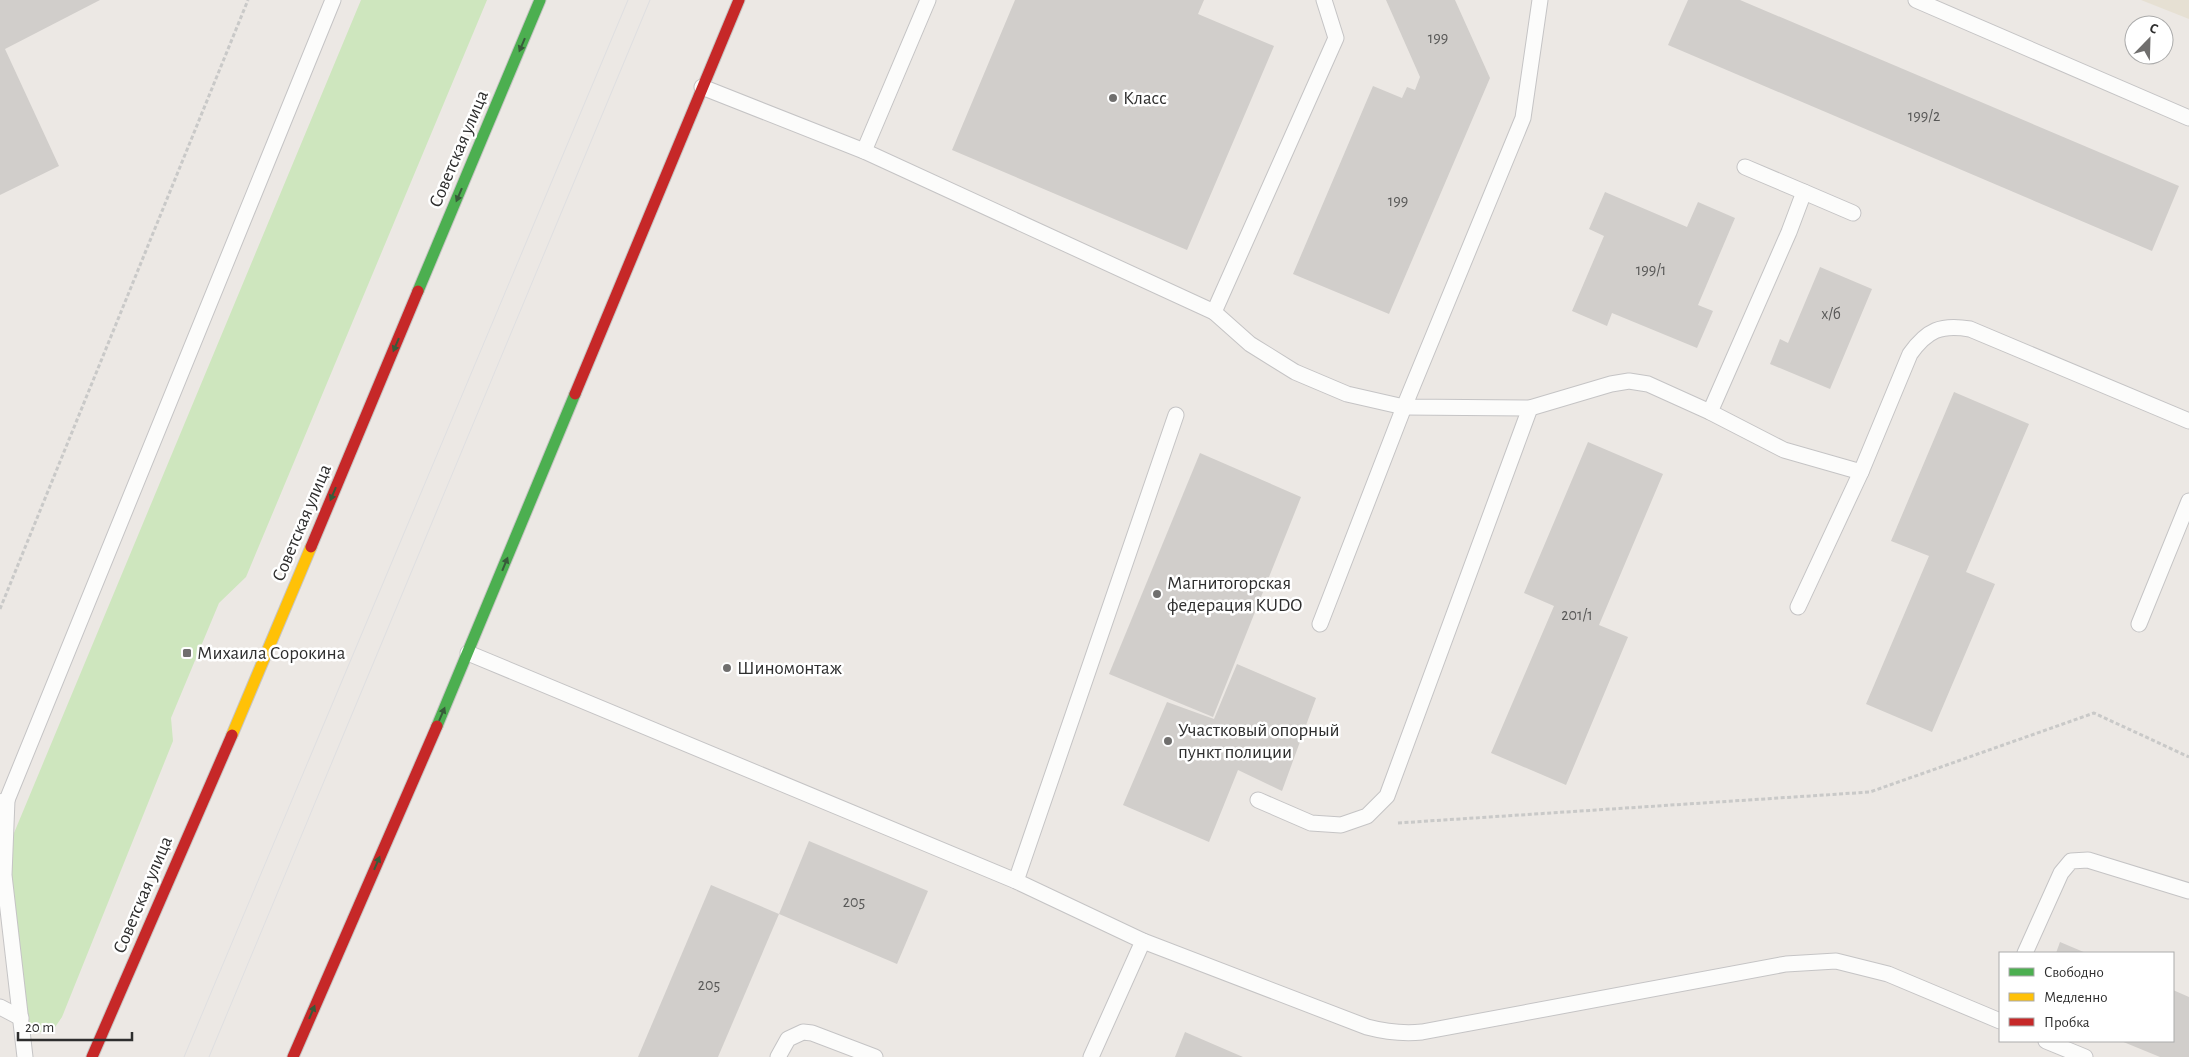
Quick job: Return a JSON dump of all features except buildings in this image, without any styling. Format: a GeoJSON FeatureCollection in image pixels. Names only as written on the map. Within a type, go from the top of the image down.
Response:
{"type":"FeatureCollection","features":[{"type":"Feature","properties":{"kind":"main road","name":"Советская улица"},"geometry":{"type":"LineString","coordinates":[[92,1057],[258,672],[540,0]]}},
{"type":"Feature","properties":{"kind":"main road"},"geometry":{"type":"LineString","coordinates":[[293,1057],[468,653],[739,0]]}},
{"type":"Feature","properties":{"kind":"lane"},"geometry":{"type":"LineString","coordinates":[[0,815],[3,801],[333,0]]}},
{"type":"Feature","properties":{"kind":"lane"},"geometry":{"type":"LineString","coordinates":[[864,151],[928,0]]}},
{"type":"Feature","properties":{"kind":"lane"},"geometry":{"type":"LineString","coordinates":[[1214,312],[1336,38],[1324,0]]}},
{"type":"Feature","properties":{"kind":"lane"},"geometry":{"type":"LineString","coordinates":[[1320,624],[1404,407],[1523,118],[1540,0]]}},
{"type":"Feature","properties":{"kind":"lane"},"geometry":{"type":"LineString","coordinates":[[1916,0],[2189,118]]}},
{"type":"Feature","properties":{"kind":"lane"},"geometry":{"type":"LineString","coordinates":[[702,87],[864,151],[1214,312],[1250,344],[1295,372],[1347,394],[1404,407],[1530,408],[1611,384],[1629,381],[1648,384],[1710,412],[1784,450],[1861,472]]}},
{"type":"Feature","properties":{"kind":"lane"},"geometry":{"type":"LineString","coordinates":[[1744,167],[1853,213]]}},
{"type":"Feature","properties":{"kind":"lane"},"geometry":{"type":"LineString","coordinates":[[1710,412],[1789,232],[1804,192]]}},
{"type":"Feature","properties":{"kind":"lane"},"geometry":{"type":"LineString","coordinates":[[1798,607],[1861,472],[1910,354],[1920,340],[1935,330],[1952,326],[1970,330],[2189,421]]}},
{"type":"Feature","properties":{"kind":"lane"},"geometry":{"type":"LineString","coordinates":[[1258,800],[1311,823],[1341,825],[1367,816],[1387,796],[1530,408]]}},
{"type":"Feature","properties":{"kind":"lane"},"geometry":{"type":"LineString","coordinates":[[1016,881],[1176,415]]}},
{"type":"Feature","properties":{"kind":"lane"},"geometry":{"type":"LineString","coordinates":[[2139,624],[2189,500]]}},
{"type":"Feature","properties":{"kind":"lane"},"geometry":{"type":"LineString","coordinates":[[468,653],[1016,881],[1143,941],[1367,1027],[1404,1034],[1786,964],[1836,961],[1888,974],[1999,1016]]}},
{"type":"Feature","properties":{"kind":"lane"},"geometry":{"type":"LineString","coordinates":[[3,801],[4,875],[25,1057]]}},
{"type":"Feature","properties":{"kind":"lane"},"geometry":{"type":"LineString","coordinates":[[2025,952],[2060,872],[2071,861],[2088,860],[2189,891]]}},
{"type":"Feature","properties":{"kind":"lane"},"geometry":{"type":"LineString","coordinates":[[1091,1057],[1143,941]]}},
{"type":"Feature","properties":{"kind":"lane"},"geometry":{"type":"LineString","coordinates":[[0,1007],[21,1018]]}},
{"type":"Feature","properties":{"kind":"lane"},"geometry":{"type":"LineString","coordinates":[[778,1057],[788,1039],[803,1032],[812,1033],[875,1057]]}},
{"type":"Feature","properties":{"kind":"lane"},"geometry":{"type":"LineString","coordinates":[[2048,1042],[2085,1057]]}},
{"type":"Feature","properties":{"kind":"path"},"geometry":{"type":"LineString","coordinates":[[0,610],[248,0]]}},
{"type":"Feature","properties":{"kind":"path"},"geometry":{"type":"LineString","coordinates":[[1387,796],[1378,825],[1870,792],[2094,713],[2189,757]]}},
{"type":"Feature","properties":{"kind":"shaded area"},"geometry":{"type":"Polygon","coordinates":[[[2141,0],[2189,0],[2189,19],[2141,0]]]}},
{"type":"Feature","properties":{"kind":"green space"},"geometry":{"type":"Polygon","coordinates":[[[361,0],[487,0],[246,577],[219,603],[171,718],[173,741],[62,1017],[53,1030],[40,1032],[31,1028],[27,1018],[11,884],[9,845],[361,0]]]}},
{"type":"Feature","properties":{"kind":"tram line"},"geometry":{"type":"LineString","coordinates":[[184,1057],[628,0]]}},
{"type":"Feature","properties":{"kind":"tram line"},"geometry":{"type":"LineString","coordinates":[[209,1057],[650,0]]}},
{"type":"Feature","properties":{"kind":"traffic: fast"},"geometry":{"type":"LineString","coordinates":[[418,291],[540,0]]}},
{"type":"Feature","properties":{"kind":"traffic: fast"},"geometry":{"type":"LineString","coordinates":[[437,726],[575,394]]}},
{"type":"Feature","properties":{"kind":"traffic: slow"},"geometry":{"type":"LineString","coordinates":[[232,735],[311,547]]}},
{"type":"Feature","properties":{"kind":"traffic: jam"},"geometry":{"type":"LineString","coordinates":[[575,394],[739,0]]}},
{"type":"Feature","properties":{"kind":"traffic: jam"},"geometry":{"type":"LineString","coordinates":[[311,547],[418,291]]}},
{"type":"Feature","properties":{"kind":"traffic: jam"},"geometry":{"type":"LineString","coordinates":[[293,1057],[437,726]]}},
{"type":"Feature","properties":{"kind":"traffic: jam"},"geometry":{"type":"LineString","coordinates":[[92,1057],[232,735]]}},
{"type":"Feature","properties":{"kind":"place","name":"Класс"},"geometry":{"type":"Point","coordinates":[1113,98]}},
{"type":"Feature","properties":{"kind":"place","name":"Магнитогорская федерация KUDO"},"geometry":{"type":"Point","coordinates":[1157,594]}},
{"type":"Feature","properties":{"kind":"place","name":"Михаила Сорокина"},"geometry":{"type":"Point","coordinates":[187,653]}},
{"type":"Feature","properties":{"kind":"place","name":"Шиномонтаж"},"geometry":{"type":"Point","coordinates":[727,668]}},
{"type":"Feature","properties":{"kind":"place","name":"Участковый опорный пункт полиции"},"geometry":{"type":"Point","coordinates":[1168,741]}}]}
